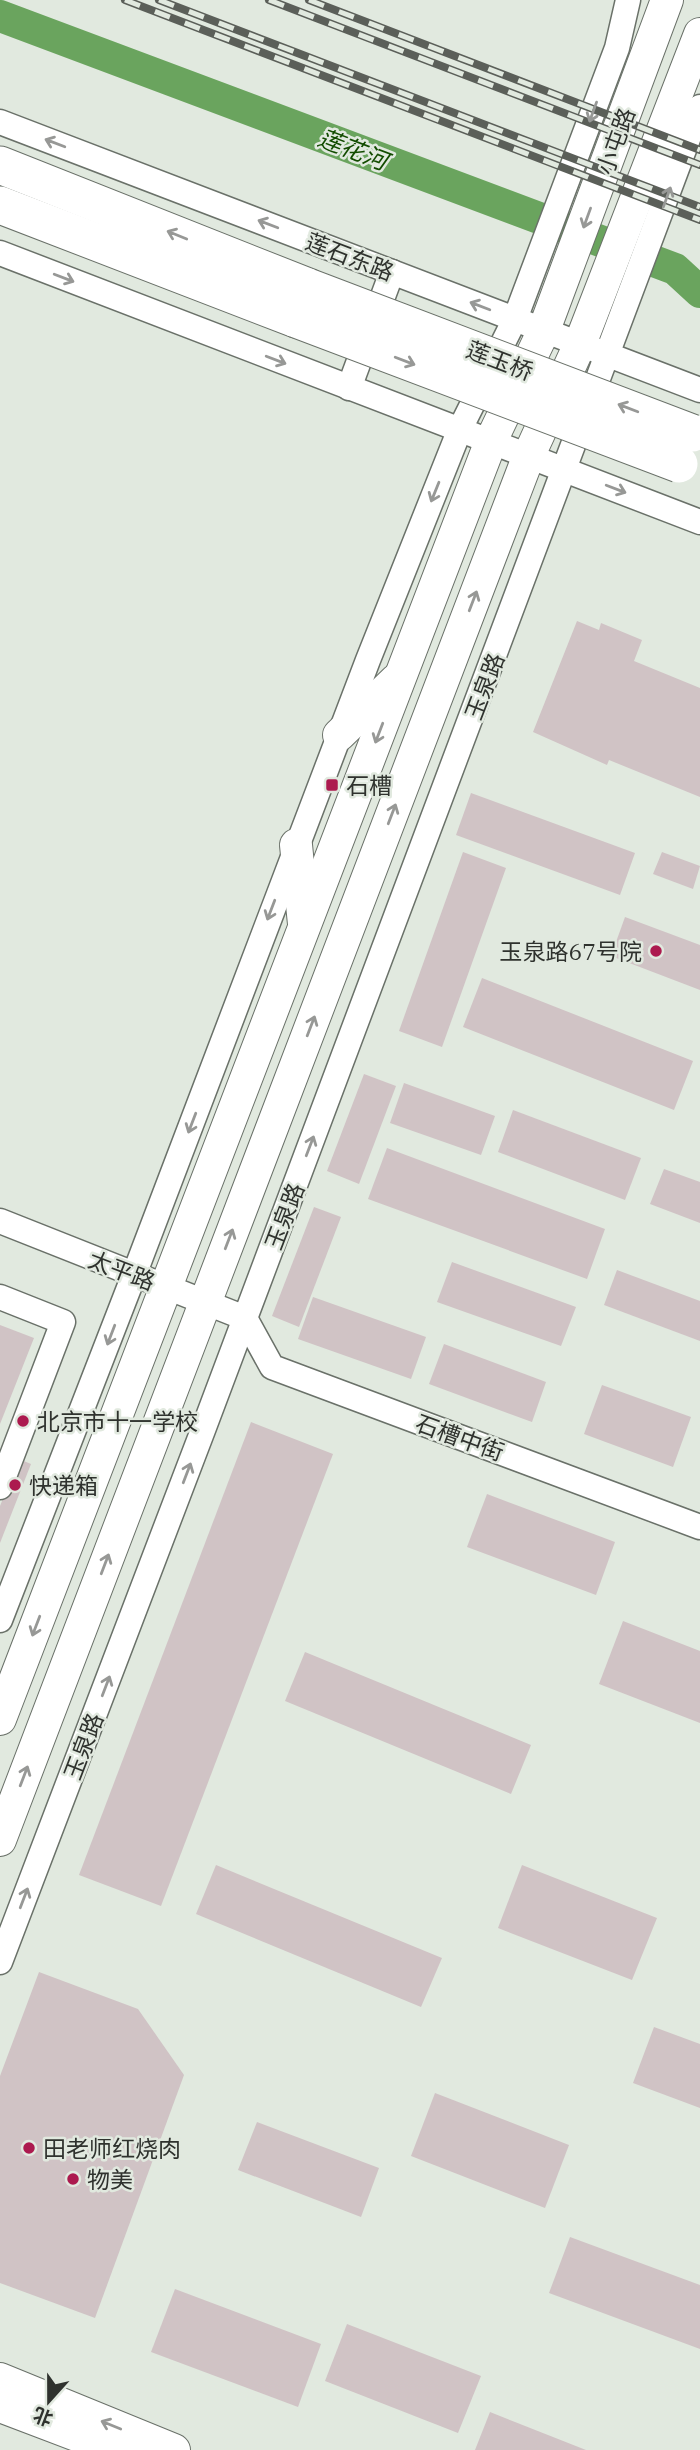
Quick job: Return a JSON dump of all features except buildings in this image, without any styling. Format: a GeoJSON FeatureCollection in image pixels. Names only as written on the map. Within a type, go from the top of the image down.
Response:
{"type":"FeatureCollection","features":[{"type":"Feature","properties":{"kind":"highway","name":"莲石东路"},"geometry":{"type":"LineString","coordinates":[[0,165],[302,303]]}},
{"type":"Feature","properties":{"kind":"highway"},"geometry":{"type":"LineString","coordinates":[[0,205],[302,303]]}},
{"type":"Feature","properties":{"kind":"highway","name":"莲玉桥"},"geometry":{"type":"LineString","coordinates":[[302,303],[693,451]]}},
{"type":"Feature","properties":{"kind":"main road","name":"小屯路"},"geometry":{"type":"LineString","coordinates":[[491,441],[530,325],[631,55],[667,0]]}},
{"type":"Feature","properties":{"kind":"main road","name":"小屯路"},"geometry":{"type":"LineString","coordinates":[[594,350],[612,302],[683,77],[700,34]]}},
{"type":"Feature","properties":{"kind":"main road","name":"玉泉路"},"geometry":{"type":"LineString","coordinates":[[0,1840],[529,455],[594,350]]}},
{"type":"Feature","properties":{"kind":"main road"},"geometry":{"type":"LineString","coordinates":[[0,1720],[491,441]]}},
{"type":"Feature","properties":{"kind":"main road"},"geometry":{"type":"LineString","coordinates":[[339,735],[402,675]]}},
{"type":"Feature","properties":{"kind":"main road"},"geometry":{"type":"LineString","coordinates":[[296,845],[305,928]]}},
{"type":"Feature","properties":{"kind":"main road"},"geometry":{"type":"LineString","coordinates":[[0,2379],[174,2450]]}},
{"type":"Feature","properties":{"kind":"main road"},"geometry":{"type":"LineString","coordinates":[[0,2406],[116,2450]]}},
{"type":"Feature","properties":{"kind":"street"},"geometry":{"type":"LineString","coordinates":[[628,0],[631,55]]}},
{"type":"Feature","properties":{"kind":"street"},"geometry":{"type":"LineString","coordinates":[[612,302],[700,107]]}},
{"type":"Feature","properties":{"kind":"street","name":"莲石东路"},"geometry":{"type":"LineString","coordinates":[[0,122],[700,390]]}},
{"type":"Feature","properties":{"kind":"street"},"geometry":{"type":"LineString","coordinates":[[0,253],[700,522]]}},
{"type":"Feature","properties":{"kind":"street"},"geometry":{"type":"LineString","coordinates":[[349,388],[392,272]]}},
{"type":"Feature","properties":{"kind":"street"},"geometry":{"type":"LineString","coordinates":[[0,1620],[5,1594],[65,1454],[296,845],[460,429],[530,325]]}},
{"type":"Feature","properties":{"kind":"street","name":"玉泉路"},"geometry":{"type":"LineString","coordinates":[[0,1962],[566,469],[594,350]]}},
{"type":"Feature","properties":{"kind":"street","name":"太平路"},"geometry":{"type":"LineString","coordinates":[[0,1221],[245,1318]]}},
{"type":"Feature","properties":{"kind":"street"},"geometry":{"type":"LineString","coordinates":[[0,1297],[63,1322],[0,1487]]}},
{"type":"Feature","properties":{"kind":"street","name":"石槽中街"},"geometry":{"type":"LineString","coordinates":[[245,1318],[272,1367],[700,1527]]}},
{"type":"Feature","properties":{"kind":"street"},"geometry":{"type":"LineString","coordinates":[[65,1454],[122,1404]]}},
{"type":"Feature","properties":{"kind":"waterway","name":"莲花河"},"geometry":{"type":"LineString","coordinates":[[0,16],[675,269],[700,292]]}},
{"type":"Feature","properties":{"kind":"railway"},"geometry":{"type":"LineString","coordinates":[[125,0],[700,220]]}},
{"type":"Feature","properties":{"kind":"railway"},"geometry":{"type":"LineString","coordinates":[[159,0],[700,207]]}},
{"type":"Feature","properties":{"kind":"railway"},"geometry":{"type":"LineString","coordinates":[[269,0],[700,165]]}},
{"type":"Feature","properties":{"kind":"railway"},"geometry":{"type":"LineString","coordinates":[[309,0],[700,150]]}},
{"type":"Feature","properties":{"kind":"place","name":"石槽"},"geometry":{"type":"Point","coordinates":[332,785]}},
{"type":"Feature","properties":{"kind":"place","name":"玉泉路67号院"},"geometry":{"type":"Point","coordinates":[656,951]}},
{"type":"Feature","properties":{"kind":"place","name":"北京市十一学校"},"geometry":{"type":"Point","coordinates":[23,1421]}},
{"type":"Feature","properties":{"kind":"place","name":"快递箱"},"geometry":{"type":"Point","coordinates":[15,1485]}},
{"type":"Feature","properties":{"kind":"place","name":"田老师红烧肉"},"geometry":{"type":"Point","coordinates":[29,2148]}},
{"type":"Feature","properties":{"kind":"place","name":"物美"},"geometry":{"type":"Point","coordinates":[73,2179]}}]}
